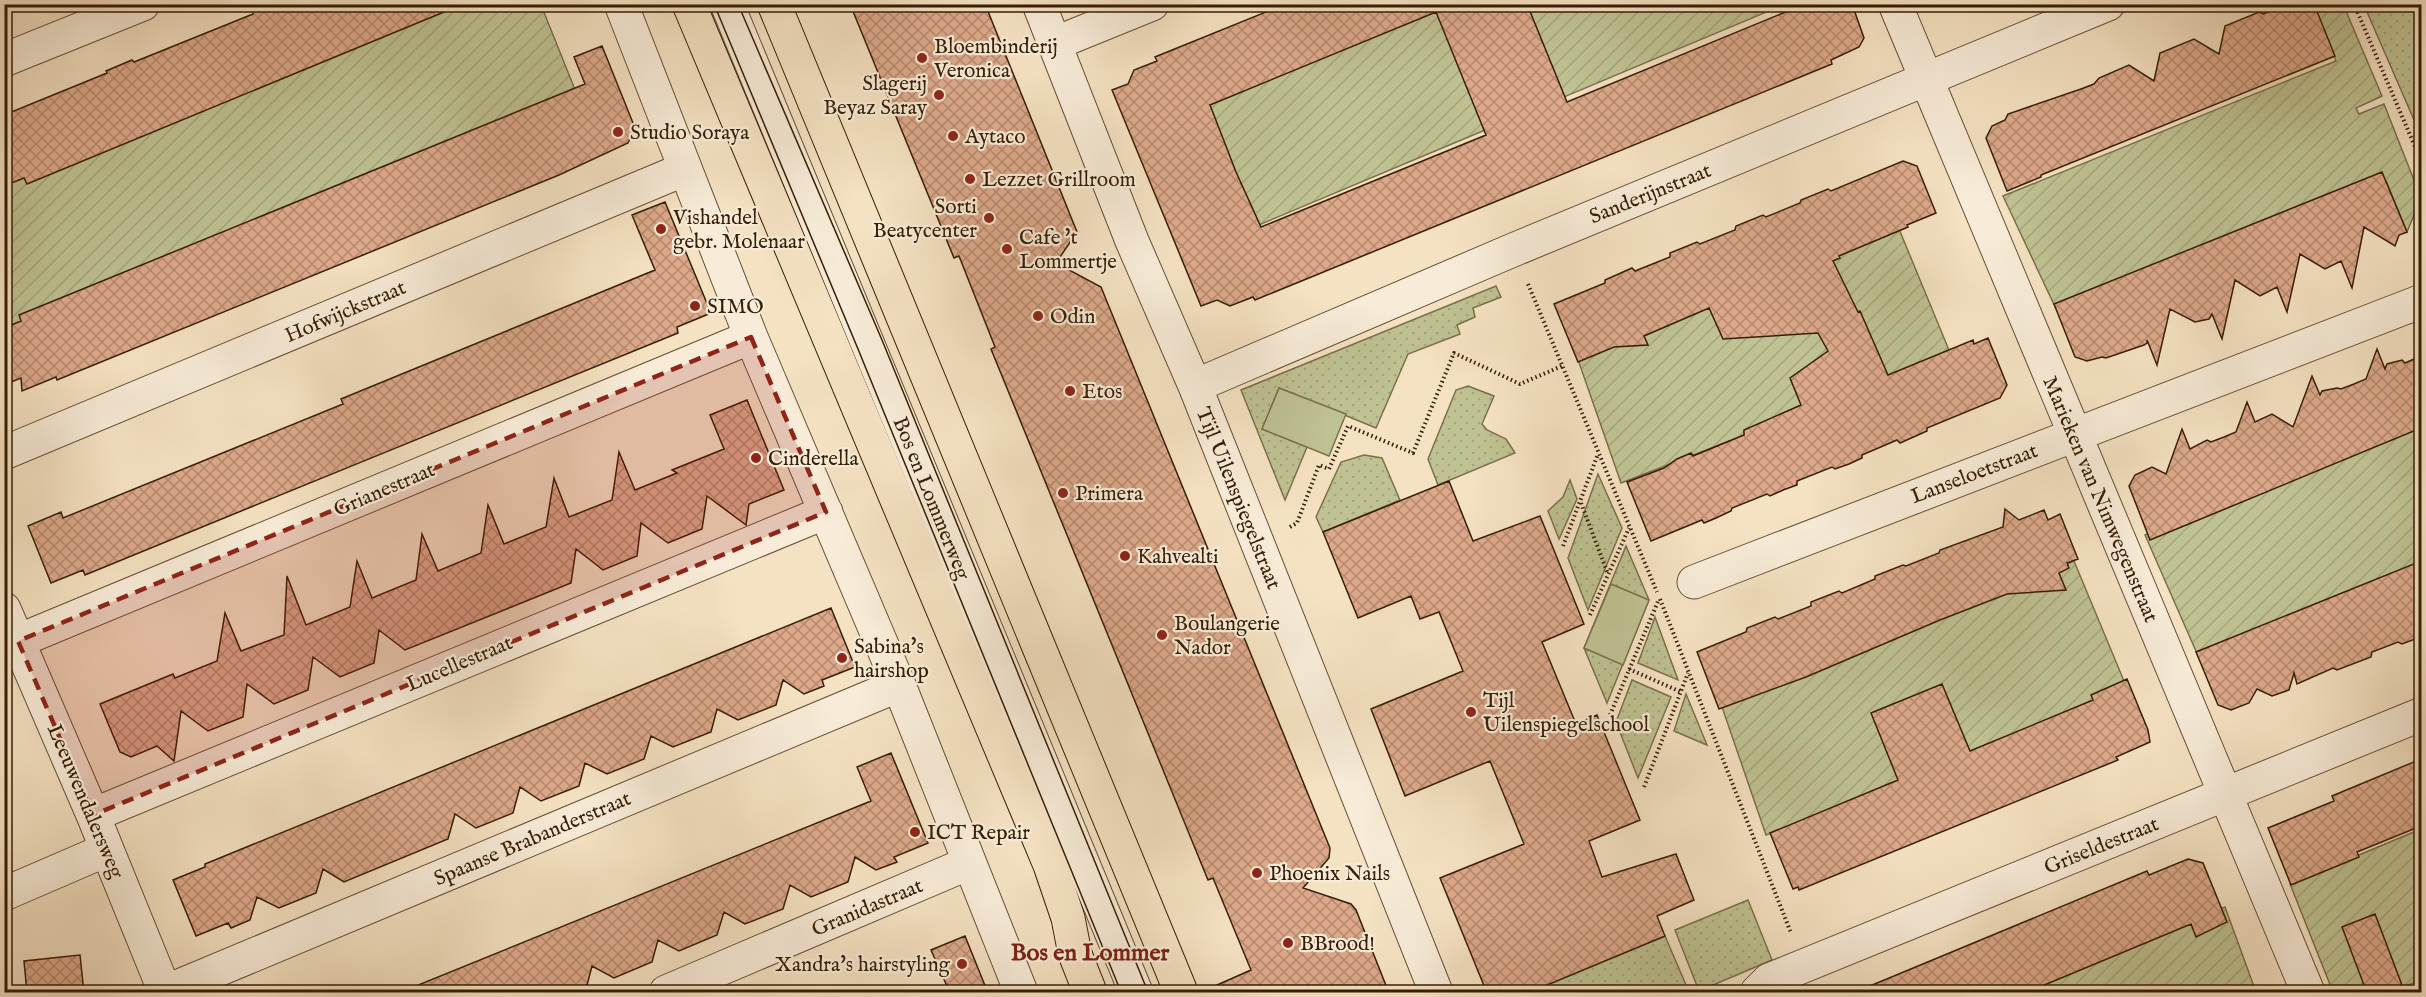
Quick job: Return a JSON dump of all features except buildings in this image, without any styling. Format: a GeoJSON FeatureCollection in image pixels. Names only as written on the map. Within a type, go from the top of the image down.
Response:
{"type":"FeatureCollection","features":[{"type":"Feature","properties":{"kind":"main road","name":"Bos en Lommerweg"},"geometry":{"type":"LineString","coordinates":[[689,4],[1050,865],[1068,918],[1075,954],[1090,993]]}},
{"type":"Feature","properties":{"kind":"main road","name":"Bos en Lommerweg"},"geometry":{"type":"LineString","coordinates":[[774,4],[1181,993]]}},
{"type":"Feature","properties":{"kind":"street"},"geometry":{"type":"LineString","coordinates":[[4,60],[143,4]]}},
{"type":"Feature","properties":{"kind":"street"},"geometry":{"type":"LineString","coordinates":[[621,4],[751,337],[899,685],[1021,993]]}},
{"type":"Feature","properties":{"kind":"street","name":"Bos en Lommerweg"},"geometry":{"type":"LineString","coordinates":[[727,4],[1136,993]]}},
{"type":"Feature","properties":{"kind":"street","name":"Tijl Uilenspiegelstraat"},"geometry":{"type":"LineString","coordinates":[[1039,4],[1132,241],[1195,387],[1436,993]]}},
{"type":"Feature","properties":{"kind":"street"},"geometry":{"type":"LineString","coordinates":[[1056,44],[1152,4]]}},
{"type":"Feature","properties":{"kind":"street","name":"Marieken van Nimwegenstraat"},"geometry":{"type":"LineString","coordinates":[[1895,4],[2308,993]]}},
{"type":"Feature","properties":{"kind":"street","name":"Sanderijnstraat"},"geometry":{"type":"LineString","coordinates":[[1195,387],[1514,250],[2108,4]]}},
{"type":"Feature","properties":{"kind":"street","name":"Hofwijckstraat"},"geometry":{"type":"LineString","coordinates":[[4,453],[685,169]]}},
{"type":"Feature","properties":{"kind":"street","name":"Lanseloetstraat"},"geometry":{"type":"LineString","coordinates":[[1694,582],[2421,301]]}},
{"type":"Feature","properties":{"kind":"street","name":"Grianestraat"},"geometry":{"type":"LineString","coordinates":[[18,641],[751,337]]}},
{"type":"Feature","properties":{"kind":"street","name":"Lucellestraat"},"geometry":{"type":"LineString","coordinates":[[93,815],[826,512]]}},
{"type":"Feature","properties":{"kind":"street","name":"Leeuwendalersweg"},"geometry":{"type":"LineString","coordinates":[[4,609],[93,815],[165,992]]}},
{"type":"Feature","properties":{"kind":"street","name":"Spaanse Brabanderstraat"},"geometry":{"type":"LineString","coordinates":[[165,992],[899,685]]}},
{"type":"Feature","properties":{"kind":"street","name":"Griseldestraat"},"geometry":{"type":"LineString","coordinates":[[1780,978],[2421,714]]}},
{"type":"Feature","properties":{"kind":"street"},"geometry":{"type":"LineString","coordinates":[[4,894],[106,850]]}},
{"type":"Feature","properties":{"kind":"street","name":"Granidastraat"},"geometry":{"type":"LineString","coordinates":[[666,993],[969,863]]}},
{"type":"Feature","properties":{"kind":"path"},"geometry":{"type":"LineString","coordinates":[[2354,4],[2421,163]]}},
{"type":"Feature","properties":{"kind":"path"},"geometry":{"type":"LineString","coordinates":[[1514,250],[1689,673],[1780,978]]}},
{"type":"Feature","properties":{"kind":"path"},"geometry":{"type":"LineString","coordinates":[[1257,544],[1297,523],[1319,465],[1329,469],[1348,426],[1413,453],[1455,353],[1520,384],[1562,366]]}},
{"type":"Feature","properties":{"kind":"path"},"geometry":{"type":"LineString","coordinates":[[1563,546],[1599,453]]}},
{"type":"Feature","properties":{"kind":"path"},"geometry":{"type":"LineString","coordinates":[[1580,502],[1608,575]]}},
{"type":"Feature","properties":{"kind":"path"},"geometry":{"type":"LineString","coordinates":[[1590,615],[1629,527]]}},
{"type":"Feature","properties":{"kind":"path"},"geometry":{"type":"LineString","coordinates":[[1610,715],[1659,598]]}},
{"type":"Feature","properties":{"kind":"path"},"geometry":{"type":"LineString","coordinates":[[1629,669],[1681,692]]}},
{"type":"Feature","properties":{"kind":"path"},"geometry":{"type":"LineString","coordinates":[[1644,787],[1689,673]]}},
{"type":"Feature","properties":{"kind":"highlighted area"},"geometry":{"type":"Polygon","coordinates":[[[751,337],[826,512],[93,815],[18,641],[751,337]]]}},
{"type":"Feature","properties":{"kind":"green space"},"geometry":{"type":"Polygon","coordinates":[[[2343,4],[2382,96],[2356,108],[2359,114],[2384,104],[2421,198],[2407,232],[2386,181],[2057,311],[2003,196],[2336,61],[2314,5],[2343,4]]]}},
{"type":"Feature","properties":{"kind":"green space"},"geometry":{"type":"Polygon","coordinates":[[[415,5],[541,5],[582,107],[5,337],[4,162],[415,5]]]}},
{"type":"Feature","properties":{"kind":"green space"},"geometry":{"type":"Polygon","coordinates":[[[1438,5],[1783,5],[1204,248],[1156,122],[1438,5]]]}},
{"type":"Feature","properties":{"kind":"green space"},"geometry":{"type":"Polygon","coordinates":[[[2364,5],[2421,5],[2421,136],[2364,5]]]}},
{"type":"Feature","properties":{"kind":"green space"},"geometry":{"type":"Polygon","coordinates":[[[1899,229],[1951,355],[1621,483],[1576,354],[1899,229]]]}},
{"type":"Feature","properties":{"kind":"green space"},"geometry":{"type":"Polygon","coordinates":[[[1496,286],[1501,297],[1473,308],[1475,317],[1457,325],[1460,334],[1408,354],[1376,428],[1279,388],[1262,429],[1307,447],[1285,500],[1241,390],[1496,286]]]}},
{"type":"Feature","properties":{"kind":"green space"},"geometry":{"type":"Polygon","coordinates":[[[1468,386],[1494,396],[1482,424],[1487,430],[1506,439],[1515,453],[1438,485],[1428,459],[1456,390],[1468,386]]]}},
{"type":"Feature","properties":{"kind":"green space"},"geometry":{"type":"Polygon","coordinates":[[[1279,388],[1346,414],[1329,456],[1262,429],[1279,388]]]}},
{"type":"Feature","properties":{"kind":"green space"},"geometry":{"type":"Polygon","coordinates":[[[2421,425],[2421,569],[2199,658],[2145,535],[2421,425]]]}},
{"type":"Feature","properties":{"kind":"green space"},"geometry":{"type":"Polygon","coordinates":[[[1364,455],[1382,458],[1400,500],[1323,532],[1316,517],[1341,462],[1364,455]]]}},
{"type":"Feature","properties":{"kind":"green space"},"geometry":{"type":"Polygon","coordinates":[[[1598,474],[1622,528],[1588,610],[1568,558],[1598,474]]]}},
{"type":"Feature","properties":{"kind":"green space"},"geometry":{"type":"Polygon","coordinates":[[[1570,480],[1577,499],[1559,539],[1548,511],[1563,497],[1570,480]]]}},
{"type":"Feature","properties":{"kind":"green space"},"geometry":{"type":"Polygon","coordinates":[[[1626,546],[1649,600],[1607,703],[1584,648],[1626,546]]]}},
{"type":"Feature","properties":{"kind":"green space"},"geometry":{"type":"Polygon","coordinates":[[[2074,561],[2129,693],[1766,835],[1722,707],[2074,561]]]}},
{"type":"Feature","properties":{"kind":"green space"},"geometry":{"type":"Polygon","coordinates":[[[1611,584],[1649,600],[1623,665],[1584,648],[1611,584]]]}},
{"type":"Feature","properties":{"kind":"green space"},"geometry":{"type":"Polygon","coordinates":[[[1655,617],[1678,680],[1638,663],[1655,617]]]}},
{"type":"Feature","properties":{"kind":"green space"},"geometry":{"type":"Polygon","coordinates":[[[1632,680],[1671,697],[1638,778],[1616,722],[1632,680]]]}},
{"type":"Feature","properties":{"kind":"green space"},"geometry":{"type":"Polygon","coordinates":[[[1686,694],[1707,745],[1674,731],[1686,694]]]}},
{"type":"Feature","properties":{"kind":"green space"},"geometry":{"type":"Polygon","coordinates":[[[2421,829],[2421,980],[2390,992],[2333,992],[2290,884],[2421,829]]]}},
{"type":"Feature","properties":{"kind":"green space"},"geometry":{"type":"Polygon","coordinates":[[[1748,900],[1772,960],[1699,991],[1675,930],[1748,900]]]}},
{"type":"Feature","properties":{"kind":"green space"},"geometry":{"type":"Polygon","coordinates":[[[2225,907],[2256,992],[2011,992],[2225,907]]]}},
{"type":"Feature","properties":{"kind":"green space"},"geometry":{"type":"Polygon","coordinates":[[[1665,936],[1689,992],[1528,992],[1665,936]]]}},
{"type":"Feature","properties":{"kind":"tram line"},"geometry":{"type":"LineString","coordinates":[[714,4],[1121,992]]}},
{"type":"Feature","properties":{"kind":"tram line"},"geometry":{"type":"LineString","coordinates":[[738,4],[882,340],[1148,992]]}},
{"type":"Feature","properties":{"kind":"place","name":"Bloembinderij Veronica"},"geometry":{"type":"Point","coordinates":[922,58]}},
{"type":"Feature","properties":{"kind":"place","name":"Slagerij Beyaz Saray"},"geometry":{"type":"Point","coordinates":[939,95]}},
{"type":"Feature","properties":{"kind":"place","name":"Studio Soraya"},"geometry":{"type":"Point","coordinates":[618,132]}},
{"type":"Feature","properties":{"kind":"place","name":"Aytaco"},"geometry":{"type":"Point","coordinates":[953,136]}},
{"type":"Feature","properties":{"kind":"place","name":"Lezzet Grillroom"},"geometry":{"type":"Point","coordinates":[970,179]}},
{"type":"Feature","properties":{"kind":"place","name":"Sorti Beatycenter"},"geometry":{"type":"Point","coordinates":[989,218]}},
{"type":"Feature","properties":{"kind":"place","name":"Vishandel gebr. Molenaar"},"geometry":{"type":"Point","coordinates":[661,229]}},
{"type":"Feature","properties":{"kind":"place","name":"Cafe 't Lommertje"},"geometry":{"type":"Point","coordinates":[1007,249]}},
{"type":"Feature","properties":{"kind":"place","name":"SIMO"},"geometry":{"type":"Point","coordinates":[695,306]}},
{"type":"Feature","properties":{"kind":"place","name":"Odin"},"geometry":{"type":"Point","coordinates":[1038,316]}},
{"type":"Feature","properties":{"kind":"place","name":"Etos"},"geometry":{"type":"Point","coordinates":[1070,391]}},
{"type":"Feature","properties":{"kind":"place","name":"Cinderella"},"geometry":{"type":"Point","coordinates":[756,458]}},
{"type":"Feature","properties":{"kind":"place","name":"Primera"},"geometry":{"type":"Point","coordinates":[1063,493]}},
{"type":"Feature","properties":{"kind":"place","name":"Kahvealti"},"geometry":{"type":"Point","coordinates":[1125,556]}},
{"type":"Feature","properties":{"kind":"place","name":"Boulangerie Nador"},"geometry":{"type":"Point","coordinates":[1162,635]}},
{"type":"Feature","properties":{"kind":"place","name":"Sabina's hairshop"},"geometry":{"type":"Point","coordinates":[842,658]}},
{"type":"Feature","properties":{"kind":"place","name":"Tijl Uilenspiegelschool"},"geometry":{"type":"Point","coordinates":[1471,712]}},
{"type":"Feature","properties":{"kind":"place","name":"ICT Repair"},"geometry":{"type":"Point","coordinates":[915,832]}},
{"type":"Feature","properties":{"kind":"place","name":"Phoenix Nails"},"geometry":{"type":"Point","coordinates":[1257,873]}},
{"type":"Feature","properties":{"kind":"place","name":"BBrood!"},"geometry":{"type":"Point","coordinates":[1288,943]}},
{"type":"Feature","properties":{"kind":"place","name":"Xandra's hairstyling"},"geometry":{"type":"Point","coordinates":[962,964]}},
{"type":"Feature","properties":{"kind":"district","name":"Bos en Lommer"},"geometry":{"type":"Point","coordinates":[1090,952]}}]}
